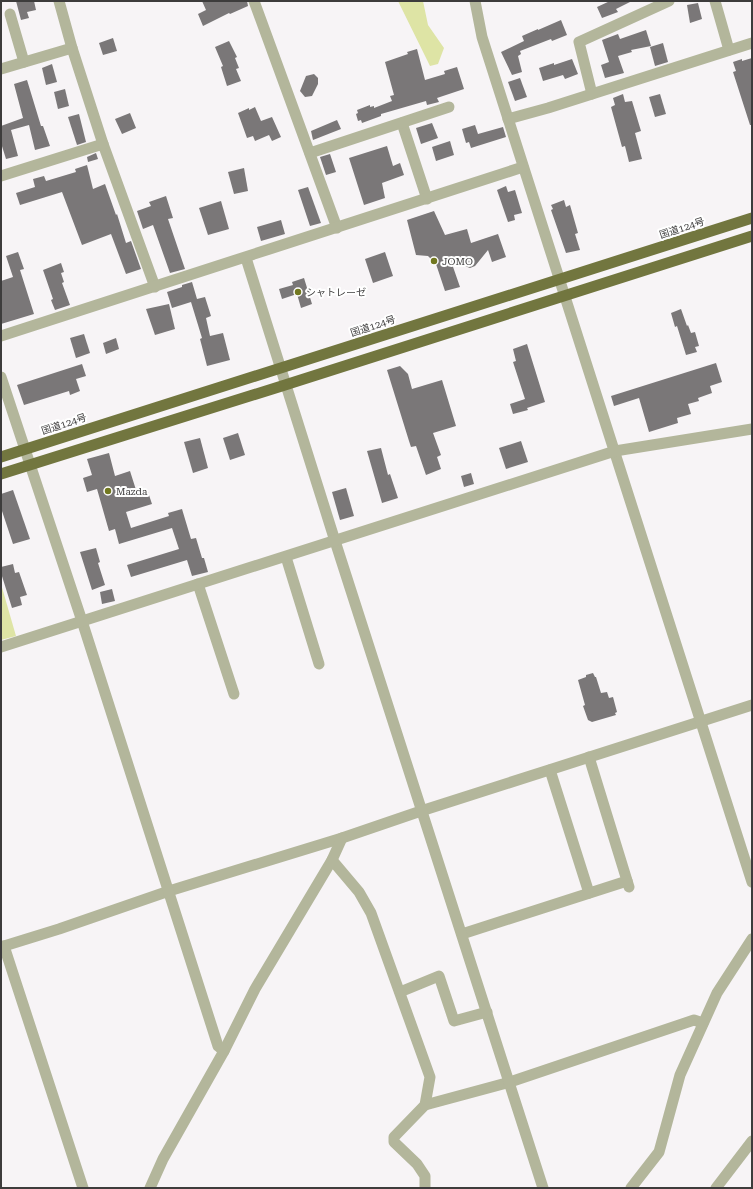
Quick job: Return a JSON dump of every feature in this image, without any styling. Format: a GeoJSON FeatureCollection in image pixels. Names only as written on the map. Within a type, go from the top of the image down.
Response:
{"type":"FeatureCollection","features":[{"type":"Feature","properties":{"kind":"highway","name":"国道124号"},"geometry":{"type":"LineString","coordinates":[[1,457],[752,218]]}},
{"type":"Feature","properties":{"kind":"highway"},"geometry":{"type":"LineString","coordinates":[[1,474],[286,385],[752,236]]}},
{"type":"Feature","properties":{"kind":"street"},"geometry":{"type":"LineString","coordinates":[[59,1],[72,48],[103,144],[155,287]]}},
{"type":"Feature","properties":{"kind":"street"},"geometry":{"type":"LineString","coordinates":[[254,1],[337,228]]}},
{"type":"Feature","properties":{"kind":"street"},"geometry":{"type":"LineString","coordinates":[[476,1],[482,37],[752,882]]}},
{"type":"Feature","properties":{"kind":"street"},"geometry":{"type":"LineString","coordinates":[[592,94],[579,42],[669,1]]}},
{"type":"Feature","properties":{"kind":"street"},"geometry":{"type":"LineString","coordinates":[[715,1],[730,50]]}},
{"type":"Feature","properties":{"kind":"street"},"geometry":{"type":"LineString","coordinates":[[10,14],[24,62]]}},
{"type":"Feature","properties":{"kind":"street"},"geometry":{"type":"LineString","coordinates":[[508,119],[752,43]]}},
{"type":"Feature","properties":{"kind":"street"},"geometry":{"type":"LineString","coordinates":[[1,69],[72,48]]}},
{"type":"Feature","properties":{"kind":"street"},"geometry":{"type":"LineString","coordinates":[[310,153],[450,107]]}},
{"type":"Feature","properties":{"kind":"street"},"geometry":{"type":"LineString","coordinates":[[402,123],[427,199]]}},
{"type":"Feature","properties":{"kind":"street"},"geometry":{"type":"LineString","coordinates":[[1,176],[103,144]]}},
{"type":"Feature","properties":{"kind":"street"},"geometry":{"type":"LineString","coordinates":[[1,336],[246,258],[523,167]]}},
{"type":"Feature","properties":{"kind":"street"},"geometry":{"type":"LineString","coordinates":[[246,258],[421,811],[510,1082],[543,1188]]}},
{"type":"Feature","properties":{"kind":"street"},"geometry":{"type":"LineString","coordinates":[[1,377],[82,621],[218,1046],[224,1051]]}},
{"type":"Feature","properties":{"kind":"street"},"geometry":{"type":"LineString","coordinates":[[1,647],[614,452],[752,429]]}},
{"type":"Feature","properties":{"kind":"street"},"geometry":{"type":"LineString","coordinates":[[286,557],[319,664]]}},
{"type":"Feature","properties":{"kind":"street"},"geometry":{"type":"LineString","coordinates":[[198,584],[234,694]]}},
{"type":"Feature","properties":{"kind":"street"},"geometry":{"type":"LineString","coordinates":[[83,1188],[3,946],[752,705]]}},
{"type":"Feature","properties":{"kind":"street"},"geometry":{"type":"LineString","coordinates":[[462,934],[589,893],[628,885],[589,757]]}},
{"type":"Feature","properties":{"kind":"street"},"geometry":{"type":"LineString","coordinates":[[550,770],[589,893]]}},
{"type":"Feature","properties":{"kind":"street"},"geometry":{"type":"LineString","coordinates":[[150,1188],[163,1159],[224,1051],[255,989],[332,860],[342,838]]}},
{"type":"Feature","properties":{"kind":"street"},"geometry":{"type":"LineString","coordinates":[[332,860],[359,892],[371,913],[430,1077],[425,1105]]}},
{"type":"Feature","properties":{"kind":"street"},"geometry":{"type":"LineString","coordinates":[[631,1188],[659,1152],[680,1075],[717,993],[752,938]]}},
{"type":"Feature","properties":{"kind":"street"},"geometry":{"type":"LineString","coordinates":[[400,992],[440,976],[454,1021],[487,1012]]}},
{"type":"Feature","properties":{"kind":"street"},"geometry":{"type":"LineString","coordinates":[[425,1188],[426,1176],[417,1164],[394,1142],[394,1137],[425,1105],[510,1082],[694,1020],[703,1023]]}},
{"type":"Feature","properties":{"kind":"street"},"geometry":{"type":"LineString","coordinates":[[716,1188],[752,1141]]}},
{"type":"Feature","properties":{"kind":"green space"},"geometry":{"type":"Polygon","coordinates":[[[398,1],[423,1],[428,25],[444,48],[438,64],[430,66],[398,1]]]}},
{"type":"Feature","properties":{"kind":"green space"},"geometry":{"type":"Polygon","coordinates":[[[1,584],[16,636],[1,640],[1,584]]]}},
{"type":"Feature","properties":{"kind":"building"},"geometry":{"type":"Polygon","coordinates":[[[16,1],[34,1],[36,10],[27,12],[29,18],[21,20],[16,1]]]}},
{"type":"Feature","properties":{"kind":"building"},"geometry":{"type":"Polygon","coordinates":[[[202,1],[247,1],[248,6],[230,14],[229,13],[203,26],[198,14],[206,10],[202,1]]]}},
{"type":"Feature","properties":{"kind":"building"},"geometry":{"type":"Polygon","coordinates":[[[610,1],[632,1],[616,9],[618,12],[602,18],[597,7],[610,1]]]}},
{"type":"Feature","properties":{"kind":"building"},"geometry":{"type":"Polygon","coordinates":[[[698,3],[702,19],[690,23],[687,5],[698,3]]]}},
{"type":"Feature","properties":{"kind":"building"},"geometry":{"type":"Polygon","coordinates":[[[561,20],[567,35],[552,41],[551,39],[520,51],[521,54],[518,56],[522,72],[512,75],[501,52],[524,41],[522,36],[561,20]]]}},
{"type":"Feature","properties":{"kind":"building"},"geometry":{"type":"Polygon","coordinates":[[[646,30],[651,46],[631,50],[632,52],[618,56],[624,73],[605,78],[601,65],[609,62],[602,40],[618,34],[620,39],[646,30]]]}},
{"type":"Feature","properties":{"kind":"building"},"geometry":{"type":"Polygon","coordinates":[[[113,38],[117,51],[103,55],[99,43],[113,38]]]}},
{"type":"Feature","properties":{"kind":"building"},"geometry":{"type":"Polygon","coordinates":[[[229,41],[237,57],[235,58],[239,68],[236,69],[241,81],[227,86],[221,67],[223,66],[215,47],[229,41]]]}},
{"type":"Feature","properties":{"kind":"building"},"geometry":{"type":"Polygon","coordinates":[[[663,43],[668,62],[655,66],[650,47],[663,43]]]}},
{"type":"Feature","properties":{"kind":"building"},"geometry":{"type":"Polygon","coordinates":[[[417,49],[425,80],[445,74],[444,71],[457,67],[464,89],[437,98],[439,102],[427,105],[426,101],[381,114],[381,116],[362,123],[361,120],[358,121],[356,114],[358,113],[357,110],[370,105],[370,107],[374,106],[374,108],[392,101],[390,96],[394,95],[385,62],[408,54],[407,52],[417,49]]]}},
{"type":"Feature","properties":{"kind":"building"},"geometry":{"type":"Polygon","coordinates":[[[752,58],[752,125],[750,125],[733,72],[736,71],[733,62],[752,58]]]}},
{"type":"Feature","properties":{"kind":"building"},"geometry":{"type":"Polygon","coordinates":[[[572,59],[578,74],[565,79],[563,75],[543,81],[539,68],[572,59]]]}},
{"type":"Feature","properties":{"kind":"building"},"geometry":{"type":"Polygon","coordinates":[[[52,64],[57,82],[46,85],[42,68],[52,64]]]}},
{"type":"Feature","properties":{"kind":"building"},"geometry":{"type":"Polygon","coordinates":[[[314,74],[318,78],[318,84],[312,96],[305,97],[300,91],[306,76],[314,74]]]}},
{"type":"Feature","properties":{"kind":"building"},"geometry":{"type":"Polygon","coordinates":[[[520,78],[527,97],[515,101],[508,82],[520,78]]]}},
{"type":"Feature","properties":{"kind":"building"},"geometry":{"type":"Polygon","coordinates":[[[27,80],[41,126],[43,126],[50,146],[35,150],[29,125],[11,130],[18,156],[6,159],[1,143],[1,126],[23,118],[14,84],[27,80]]]}},
{"type":"Feature","properties":{"kind":"building"},"geometry":{"type":"Polygon","coordinates":[[[65,89],[69,106],[58,109],[54,92],[65,89]]]}},
{"type":"Feature","properties":{"kind":"building"},"geometry":{"type":"Polygon","coordinates":[[[623,94],[625,102],[632,101],[641,131],[635,133],[642,159],[629,162],[625,146],[622,147],[611,107],[615,105],[613,98],[623,94]]]}},
{"type":"Feature","properties":{"kind":"building"},"geometry":{"type":"Polygon","coordinates":[[[660,94],[666,114],[655,117],[649,97],[660,94]]]}},
{"type":"Feature","properties":{"kind":"building"},"geometry":{"type":"Polygon","coordinates":[[[255,107],[261,121],[272,117],[281,137],[272,141],[269,135],[255,141],[253,136],[247,138],[238,113],[255,107]]]}},
{"type":"Feature","properties":{"kind":"building"},"geometry":{"type":"Polygon","coordinates":[[[130,113],[136,128],[122,134],[115,119],[130,113]]]}},
{"type":"Feature","properties":{"kind":"building"},"geometry":{"type":"Polygon","coordinates":[[[79,114],[86,142],[77,145],[68,117],[79,114]]]}},
{"type":"Feature","properties":{"kind":"building"},"geometry":{"type":"Polygon","coordinates":[[[337,120],[341,129],[313,140],[311,131],[337,120]]]}},
{"type":"Feature","properties":{"kind":"building"},"geometry":{"type":"Polygon","coordinates":[[[432,123],[438,138],[421,144],[416,128],[432,123]]]}},
{"type":"Feature","properties":{"kind":"building"},"geometry":{"type":"Polygon","coordinates":[[[475,125],[478,134],[503,127],[506,137],[471,148],[469,142],[466,143],[462,129],[475,125]]]}},
{"type":"Feature","properties":{"kind":"building"},"geometry":{"type":"Polygon","coordinates":[[[450,141],[454,155],[436,161],[432,147],[450,141]]]}},
{"type":"Feature","properties":{"kind":"building"},"geometry":{"type":"Polygon","coordinates":[[[387,146],[393,166],[400,163],[404,175],[382,183],[385,198],[364,205],[349,158],[387,146]]]}},
{"type":"Feature","properties":{"kind":"building"},"geometry":{"type":"Polygon","coordinates":[[[96,153],[98,159],[88,162],[87,157],[96,153]]]}},
{"type":"Feature","properties":{"kind":"building"},"geometry":{"type":"Polygon","coordinates":[[[330,154],[336,172],[326,175],[320,157],[330,154]]]}},
{"type":"Feature","properties":{"kind":"building"},"geometry":{"type":"Polygon","coordinates":[[[87,165],[93,189],[105,184],[116,215],[117,214],[126,243],[131,241],[141,269],[126,274],[111,234],[82,245],[62,192],[20,205],[16,193],[35,187],[33,179],[44,176],[46,181],[76,172],[75,169],[87,165]]]}},
{"type":"Feature","properties":{"kind":"building"},"geometry":{"type":"Polygon","coordinates":[[[244,168],[248,191],[234,194],[228,172],[244,168]]]}},
{"type":"Feature","properties":{"kind":"building"},"geometry":{"type":"Polygon","coordinates":[[[506,186],[508,192],[515,190],[522,213],[514,215],[515,220],[508,222],[497,190],[506,186]]]}},
{"type":"Feature","properties":{"kind":"building"},"geometry":{"type":"Polygon","coordinates":[[[308,187],[321,223],[310,226],[298,190],[308,187]]]}},
{"type":"Feature","properties":{"kind":"building"},"geometry":{"type":"Polygon","coordinates":[[[166,196],[173,218],[168,219],[185,269],[170,273],[153,225],[143,229],[137,211],[151,206],[149,202],[166,196]]]}},
{"type":"Feature","properties":{"kind":"building"},"geometry":{"type":"Polygon","coordinates":[[[564,200],[566,207],[570,205],[578,233],[575,234],[580,250],[566,253],[551,210],[553,209],[551,205],[564,200]]]}},
{"type":"Feature","properties":{"kind":"building"},"geometry":{"type":"Polygon","coordinates":[[[221,201],[229,229],[208,235],[199,208],[221,201]]]}},
{"type":"Feature","properties":{"kind":"building"},"geometry":{"type":"Polygon","coordinates":[[[434,211],[445,235],[467,229],[471,243],[498,234],[506,257],[492,262],[488,250],[475,266],[470,268],[451,261],[460,287],[445,291],[436,264],[428,256],[416,255],[407,220],[434,211]]]}},
{"type":"Feature","properties":{"kind":"building"},"geometry":{"type":"Polygon","coordinates":[[[281,220],[285,234],[261,241],[257,227],[281,220]]]}},
{"type":"Feature","properties":{"kind":"building"},"geometry":{"type":"Polygon","coordinates":[[[18,252],[24,269],[20,270],[34,314],[1,324],[1,281],[13,277],[6,256],[18,252]]]}},
{"type":"Feature","properties":{"kind":"building"},"geometry":{"type":"Polygon","coordinates":[[[385,252],[393,276],[373,283],[365,259],[385,252]]]}},
{"type":"Feature","properties":{"kind":"building"},"geometry":{"type":"Polygon","coordinates":[[[61,263],[64,272],[61,273],[64,282],[62,283],[70,305],[55,310],[51,300],[53,299],[43,270],[61,263]]]}},
{"type":"Feature","properties":{"kind":"building"},"geometry":{"type":"Polygon","coordinates":[[[304,278],[312,304],[301,308],[297,294],[282,299],[279,289],[293,285],[292,282],[304,278]]]}},
{"type":"Feature","properties":{"kind":"building"},"geometry":{"type":"Polygon","coordinates":[[[192,282],[197,299],[205,297],[211,316],[206,318],[210,336],[223,333],[230,360],[207,366],[200,339],[202,338],[191,302],[172,308],[167,292],[192,282]]]}},
{"type":"Feature","properties":{"kind":"building"},"geometry":{"type":"Polygon","coordinates":[[[169,304],[175,329],[155,335],[146,309],[169,304]]]}},
{"type":"Feature","properties":{"kind":"building"},"geometry":{"type":"Polygon","coordinates":[[[681,309],[691,333],[695,332],[699,346],[695,347],[697,352],[686,355],[677,326],[675,327],[671,313],[681,309]]]}},
{"type":"Feature","properties":{"kind":"building"},"geometry":{"type":"Polygon","coordinates":[[[84,334],[90,353],[76,358],[70,338],[84,334]]]}},
{"type":"Feature","properties":{"kind":"building"},"geometry":{"type":"Polygon","coordinates":[[[116,338],[119,349],[106,354],[103,343],[116,338]]]}},
{"type":"Feature","properties":{"kind":"building"},"geometry":{"type":"Polygon","coordinates":[[[527,344],[545,402],[527,408],[528,410],[513,414],[510,404],[525,399],[513,362],[516,361],[513,349],[527,344]]]}},
{"type":"Feature","properties":{"kind":"building"},"geometry":{"type":"Polygon","coordinates":[[[716,363],[722,382],[710,386],[712,393],[698,398],[699,401],[688,404],[691,414],[677,418],[678,423],[649,432],[639,398],[614,406],[611,396],[716,363]]]}},
{"type":"Feature","properties":{"kind":"building"},"geometry":{"type":"Polygon","coordinates":[[[82,364],[86,376],[76,379],[80,391],[70,395],[69,391],[24,405],[17,385],[82,364]]]}},
{"type":"Feature","properties":{"kind":"building"},"geometry":{"type":"Polygon","coordinates":[[[400,366],[408,374],[412,389],[442,380],[456,426],[433,433],[441,455],[437,457],[441,469],[426,475],[416,446],[411,447],[387,370],[400,366]]]}},
{"type":"Feature","properties":{"kind":"building"},"geometry":{"type":"Polygon","coordinates":[[[238,433],[245,455],[230,460],[223,438],[238,433]]]}},
{"type":"Feature","properties":{"kind":"building"},"geometry":{"type":"Polygon","coordinates":[[[200,438],[208,468],[193,473],[184,442],[200,438]]]}},
{"type":"Feature","properties":{"kind":"building"},"geometry":{"type":"Polygon","coordinates":[[[521,441],[528,462],[506,469],[499,448],[521,441]]]}},
{"type":"Feature","properties":{"kind":"building"},"geometry":{"type":"Polygon","coordinates":[[[381,448],[388,475],[390,474],[398,498],[382,503],[367,451],[381,448]]]}},
{"type":"Feature","properties":{"kind":"building"},"geometry":{"type":"Polygon","coordinates":[[[109,453],[115,476],[130,471],[137,493],[147,489],[152,504],[126,512],[131,528],[169,516],[168,513],[182,509],[191,539],[196,538],[208,572],[192,576],[187,560],[131,577],[127,565],[179,549],[172,528],[119,544],[115,529],[109,531],[97,489],[87,492],[83,478],[92,475],[87,459],[109,453]]]}},
{"type":"Feature","properties":{"kind":"building"},"geometry":{"type":"Polygon","coordinates":[[[471,473],[474,484],[464,487],[461,476],[471,473]]]}},
{"type":"Feature","properties":{"kind":"building"},"geometry":{"type":"Polygon","coordinates":[[[346,488],[354,516],[340,520],[332,492],[346,488]]]}},
{"type":"Feature","properties":{"kind":"building"},"geometry":{"type":"Polygon","coordinates":[[[13,490],[30,539],[13,544],[1,508],[1,494],[13,490]]]}},
{"type":"Feature","properties":{"kind":"building"},"geometry":{"type":"Polygon","coordinates":[[[96,548],[100,562],[98,563],[105,585],[92,590],[80,552],[96,548]]]}},
{"type":"Feature","properties":{"kind":"building"},"geometry":{"type":"Polygon","coordinates":[[[13,564],[15,573],[19,572],[27,595],[20,597],[22,605],[12,608],[1,573],[1,567],[13,564]]]}},
{"type":"Feature","properties":{"kind":"building"},"geometry":{"type":"Polygon","coordinates":[[[112,589],[115,601],[102,604],[100,592],[112,589]]]}},
{"type":"Feature","properties":{"kind":"building"},"geometry":{"type":"Polygon","coordinates":[[[593,673],[596,677],[601,693],[607,692],[609,698],[613,697],[617,712],[615,713],[616,715],[592,722],[588,720],[583,706],[585,705],[578,680],[593,673]]]}},
{"type":"Feature","properties":{"kind":"place","name":"JOMO"},"geometry":{"type":"Point","coordinates":[434,261]}},
{"type":"Feature","properties":{"kind":"place","name":"シャトレーゼ"},"geometry":{"type":"Point","coordinates":[298,292]}},
{"type":"Feature","properties":{"kind":"place","name":"Mazda"},"geometry":{"type":"Point","coordinates":[108,491]}}]}
